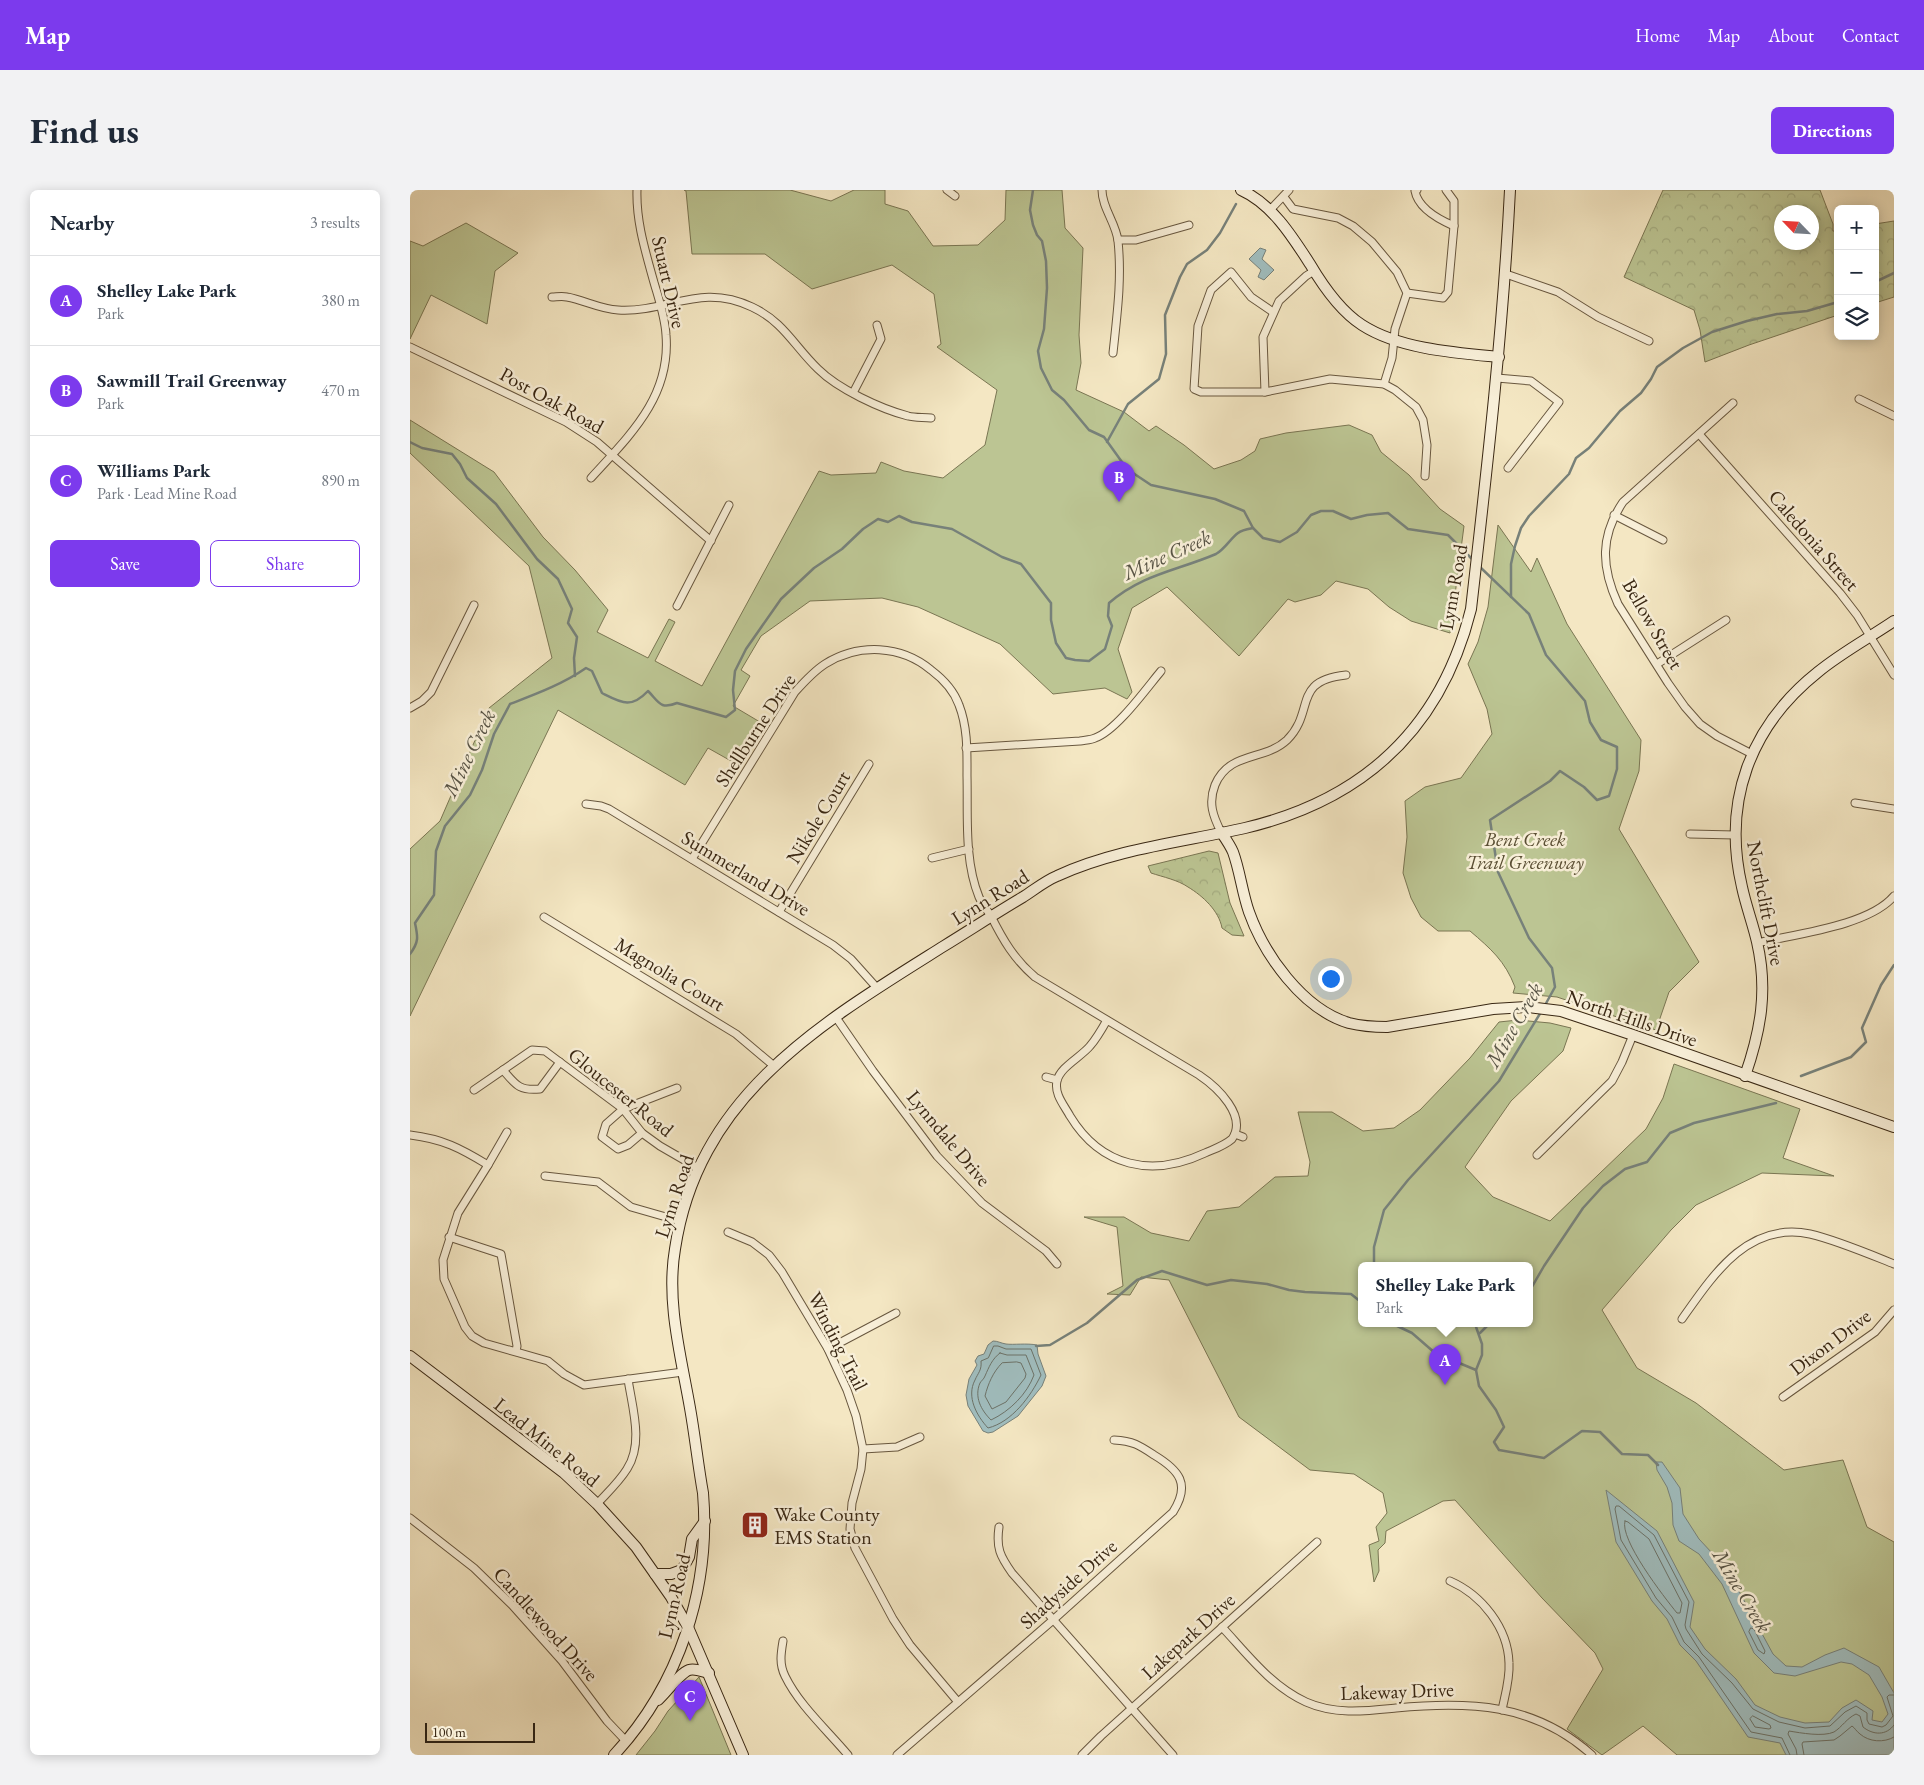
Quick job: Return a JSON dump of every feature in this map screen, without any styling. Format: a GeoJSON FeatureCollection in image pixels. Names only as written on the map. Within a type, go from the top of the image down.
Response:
{"type":"FeatureCollection","features":[{"type":"Feature","properties":{"kind":"main road"},"geometry":{"type":"LineString","coordinates":[[1240,190],[1249,194],[1270,210],[1294,239],[1339,306],[1361,325],[1394,340],[1437,349],[1498,357]]}},
{"type":"Feature","properties":{"kind":"main road","name":"Lynn Road"},"geometry":{"type":"LineString","coordinates":[[614,1755],[626,1742],[652,1706],[678,1657],[688,1627],[701,1570],[705,1520],[703,1494],[674,1313],[672,1282],[674,1252],[680,1220],[698,1168],[727,1118],[774,1066],[800,1042],[877,988],[991,917],[1058,876],[1119,855],[1275,820],[1304,810],[1352,785],[1380,763],[1414,729],[1433,701],[1457,654],[1471,609],[1497,378],[1506,274],[1510,190]]}},
{"type":"Feature","properties":{"kind":"main road","name":"Northclift Drive"},"geometry":{"type":"LineString","coordinates":[[1745,1076],[1756,1046],[1764,980],[1736,857],[1736,814],[1740,791],[1752,754],[1772,720],[1800,687],[1819,671],[1894,622]]}},
{"type":"Feature","properties":{"kind":"main road","name":"North Hills Drive"},"geometry":{"type":"LineString","coordinates":[[1222,832],[1233,851],[1253,924],[1268,952],[1293,984],[1313,1002],[1335,1017],[1360,1025],[1387,1026],[1493,1009],[1542,1007],[1561,1011],[1634,1034],[1745,1076],[1894,1127]]}},
{"type":"Feature","properties":{"kind":"main road","name":"Lead Mine Road"},"geometry":{"type":"LineString","coordinates":[[410,1356],[564,1473],[597,1504],[636,1547],[688,1627],[743,1755]]}},
{"type":"Feature","properties":{"kind":"main road"},"geometry":{"type":"LineString","coordinates":[[655,1574],[671,1574],[682,1570],[689,1557],[692,1539],[705,1520]]}},
{"type":"Feature","properties":{"kind":"main road"},"geometry":{"type":"LineString","coordinates":[[652,1706],[689,1670],[709,1674]]}},
{"type":"Feature","properties":{"kind":"street","name":"Stuart Drive"},"geometry":{"type":"LineString","coordinates":[[591,478],[631,435],[646,415],[656,395],[665,360],[666,334],[639,222],[637,190]]}},
{"type":"Feature","properties":{"kind":"street"},"geometry":{"type":"LineString","coordinates":[[947,190],[954,196]]}},
{"type":"Feature","properties":{"kind":"street"},"geometry":{"type":"LineString","coordinates":[[1102,190],[1102,199],[1118,240],[1120,294],[1113,353]]}},
{"type":"Feature","properties":{"kind":"street"},"geometry":{"type":"LineString","coordinates":[[1270,210],[1289,190]]}},
{"type":"Feature","properties":{"kind":"street"},"geometry":{"type":"LineString","coordinates":[[1417,190],[1415,191],[1416,198],[1424,207],[1444,222],[1454,226]]}},
{"type":"Feature","properties":{"kind":"street"},"geometry":{"type":"LineString","coordinates":[[1408,293],[1443,298],[1448,292],[1454,226],[1454,201],[1446,190]]}},
{"type":"Feature","properties":{"kind":"street"},"geometry":{"type":"LineString","coordinates":[[1284,197],[1293,209],[1338,218],[1364,234],[1397,272],[1408,293],[1395,329],[1392,358],[1384,384]]}},
{"type":"Feature","properties":{"kind":"street"},"geometry":{"type":"LineString","coordinates":[[1118,240],[1136,240],[1189,224]]}},
{"type":"Feature","properties":{"kind":"street"},"geometry":{"type":"LineString","coordinates":[[1266,392],[1263,337],[1273,312],[1286,293],[1314,271]]}},
{"type":"Feature","properties":{"kind":"street"},"geometry":{"type":"LineString","coordinates":[[1273,312],[1251,297],[1231,272],[1211,290],[1198,326],[1194,389],[1201,392],[1266,392],[1330,379],[1384,384],[1395,390],[1416,407],[1423,420],[1427,445],[1425,476]]}},
{"type":"Feature","properties":{"kind":"street"},"geometry":{"type":"LineString","coordinates":[[1506,274],[1558,292],[1598,317],[1649,341]]}},
{"type":"Feature","properties":{"kind":"street"},"geometry":{"type":"LineString","coordinates":[[552,297],[565,296],[599,307],[618,310],[645,308],[692,298],[715,296],[733,299],[769,316],[786,331],[817,368],[833,382],[853,393],[910,417],[931,418]]}},
{"type":"Feature","properties":{"kind":"street"},"geometry":{"type":"LineString","coordinates":[[853,393],[881,338],[877,325]]}},
{"type":"Feature","properties":{"kind":"street","name":"Post Oak Road"},"geometry":{"type":"LineString","coordinates":[[410,347],[566,422],[597,442],[710,541]]}},
{"type":"Feature","properties":{"kind":"street"},"geometry":{"type":"LineString","coordinates":[[1497,378],[1531,381],[1559,402],[1508,468]]}},
{"type":"Feature","properties":{"kind":"street"},"geometry":{"type":"LineString","coordinates":[[1859,399],[1894,416]]}},
{"type":"Feature","properties":{"kind":"street","name":"Bellow Street"},"geometry":{"type":"LineString","coordinates":[[1733,403],[1623,502],[1614,515],[1606,536],[1605,556],[1611,588],[1618,604],[1685,707],[1700,724],[1752,754]]}},
{"type":"Feature","properties":{"kind":"street","name":"Caledonia Street"},"geometry":{"type":"LineString","coordinates":[[1699,434],[1835,587],[1857,615],[1894,675]]}},
{"type":"Feature","properties":{"kind":"street"},"geometry":{"type":"LineString","coordinates":[[677,606],[729,505]]}},
{"type":"Feature","properties":{"kind":"street"},"geometry":{"type":"LineString","coordinates":[[1614,515],[1663,540]]}},
{"type":"Feature","properties":{"kind":"street"},"geometry":{"type":"LineString","coordinates":[[410,708],[422,701],[431,692],[474,605]]}},
{"type":"Feature","properties":{"kind":"street"},"geometry":{"type":"LineString","coordinates":[[1656,664],[1726,620]]}},
{"type":"Feature","properties":{"kind":"street","name":"Shellburne Drive"},"geometry":{"type":"LineString","coordinates":[[692,859],[795,692],[810,676],[826,664],[848,653],[870,648],[892,651],[909,656],[925,664],[940,677],[960,706],[964,723],[966,748],[969,849],[980,898],[1006,946],[1024,967],[1036,977],[1199,1075],[1220,1091],[1234,1113],[1235,1134]]}},
{"type":"Feature","properties":{"kind":"street"},"geometry":{"type":"LineString","coordinates":[[966,748],[1080,741],[1096,738],[1106,733],[1121,718],[1161,671]]}},
{"type":"Feature","properties":{"kind":"street"},"geometry":{"type":"LineString","coordinates":[[1222,832],[1214,818],[1211,806],[1214,787],[1223,772],[1240,760],[1275,748],[1287,740],[1296,728],[1311,690],[1320,681],[1346,675]]}},
{"type":"Feature","properties":{"kind":"street","name":"Nikole Court"},"geometry":{"type":"LineString","coordinates":[[780,912],[869,764]]}},
{"type":"Feature","properties":{"kind":"street"},"geometry":{"type":"LineString","coordinates":[[1855,803],[1894,809]]}},
{"type":"Feature","properties":{"kind":"street","name":"Summerland Drive"},"geometry":{"type":"LineString","coordinates":[[586,804],[608,809],[833,945],[851,959],[877,988]]}},
{"type":"Feature","properties":{"kind":"street"},"geometry":{"type":"LineString","coordinates":[[1690,834],[1735,835]]}},
{"type":"Feature","properties":{"kind":"street"},"geometry":{"type":"LineString","coordinates":[[932,858],[969,849]]}},
{"type":"Feature","properties":{"kind":"street"},"geometry":{"type":"LineString","coordinates":[[1757,943],[1846,923],[1876,912],[1888,904],[1894,896]]}},
{"type":"Feature","properties":{"kind":"street","name":"Magnolia Court"},"geometry":{"type":"LineString","coordinates":[[544,918],[729,1029],[774,1066]]}},
{"type":"Feature","properties":{"kind":"street","name":"Lynndale Drive"},"geometry":{"type":"LineString","coordinates":[[835,1016],[873,1071],[937,1156],[982,1203],[1046,1251],[1057,1264]]}},
{"type":"Feature","properties":{"kind":"street"},"geometry":{"type":"LineString","coordinates":[[1107,1020],[1090,1046],[1060,1073],[1056,1088],[1080,1131],[1092,1144],[1104,1153],[1124,1162],[1144,1166],[1170,1166],[1185,1162],[1227,1143],[1235,1134],[1243,1137]]}},
{"type":"Feature","properties":{"kind":"street"},"geometry":{"type":"LineString","coordinates":[[1537,1155],[1612,1081],[1634,1034]]}},
{"type":"Feature","properties":{"kind":"street","name":"Gloucester Road"},"geometry":{"type":"LineString","coordinates":[[474,1090],[532,1050],[544,1051],[623,1109],[642,1133],[698,1168]]}},
{"type":"Feature","properties":{"kind":"street"},"geometry":{"type":"LineString","coordinates":[[504,1070],[515,1084],[527,1090],[540,1089],[560,1062]]}},
{"type":"Feature","properties":{"kind":"street"},"geometry":{"type":"LineString","coordinates":[[1046,1077],[1057,1080]]}},
{"type":"Feature","properties":{"kind":"street"},"geometry":{"type":"LineString","coordinates":[[642,1133],[628,1145],[618,1148],[602,1137],[606,1124],[623,1109],[677,1088]]}},
{"type":"Feature","properties":{"kind":"street"},"geometry":{"type":"LineString","coordinates":[[507,1132],[458,1213],[443,1260],[444,1279],[465,1327],[472,1336],[484,1344],[548,1361],[564,1374],[584,1384],[683,1372]]}},
{"type":"Feature","properties":{"kind":"street"},"geometry":{"type":"LineString","coordinates":[[410,1135],[428,1137],[455,1145],[488,1165]]}},
{"type":"Feature","properties":{"kind":"street"},"geometry":{"type":"LineString","coordinates":[[545,1176],[598,1182],[631,1207],[680,1220]]}},
{"type":"Feature","properties":{"kind":"street","name":"Winding Trail"},"geometry":{"type":"LineString","coordinates":[[728,1232],[752,1242],[769,1256],[782,1272],[828,1349],[847,1390],[856,1416],[863,1449],[861,1469],[852,1503],[850,1529],[855,1548],[906,1638],[926,1665],[958,1702]]}},
{"type":"Feature","properties":{"kind":"street"},"geometry":{"type":"LineString","coordinates":[[1682,1319],[1697,1298],[1739,1249],[1756,1240],[1772,1235],[1795,1232],[1811,1234],[1894,1264]]}},
{"type":"Feature","properties":{"kind":"street"},"geometry":{"type":"LineString","coordinates":[[449,1238],[501,1254],[517,1346],[516,1351]]}},
{"type":"Feature","properties":{"kind":"street","name":"Dixon Drive"},"geometry":{"type":"LineString","coordinates":[[1782,1397],[1875,1332],[1894,1310]]}},
{"type":"Feature","properties":{"kind":"street"},"geometry":{"type":"LineString","coordinates":[[828,1349],[896,1313]]}},
{"type":"Feature","properties":{"kind":"street"},"geometry":{"type":"LineString","coordinates":[[597,1504],[627,1470],[634,1451],[636,1431],[628,1379]]}},
{"type":"Feature","properties":{"kind":"street"},"geometry":{"type":"LineString","coordinates":[[863,1449],[897,1447],[920,1437]]}},
{"type":"Feature","properties":{"kind":"street","name":"Shadyside Drive"},"geometry":{"type":"LineString","coordinates":[[897,1755],[1053,1620],[1173,1512],[1181,1498],[1182,1491],[1179,1476],[1171,1465],[1130,1441],[1114,1440]]}},
{"type":"Feature","properties":{"kind":"street","name":"Candlewood Drive"},"geometry":{"type":"LineString","coordinates":[[410,1518],[474,1568],[512,1605],[562,1661],[607,1721],[626,1742]]}},
{"type":"Feature","properties":{"kind":"street"},"geometry":{"type":"LineString","coordinates":[[999,1527],[997,1543],[1006,1564],[1173,1755]]}},
{"type":"Feature","properties":{"kind":"street","name":"Lakepark Drive"},"geometry":{"type":"LineString","coordinates":[[1082,1755],[1131,1708],[1317,1542]]}},
{"type":"Feature","properties":{"kind":"street"},"geometry":{"type":"LineString","coordinates":[[1450,1581],[1473,1593],[1502,1632],[1509,1662],[1502,1710]]}},
{"type":"Feature","properties":{"kind":"street","name":"Lakeway Drive"},"geometry":{"type":"LineString","coordinates":[[1222,1627],[1269,1678],[1281,1688],[1309,1703],[1348,1712],[1460,1704],[1502,1710],[1547,1725],[1592,1755]]}},
{"type":"Feature","properties":{"kind":"street"},"geometry":{"type":"LineString","coordinates":[[783,1641],[780,1658],[784,1675],[800,1700],[848,1755]]}},
{"type":"Feature","properties":{"kind":"green space"},"geometry":{"type":"Polygon","coordinates":[[[684,190],[790,190],[831,201],[854,190],[885,190],[885,204],[908,211],[933,246],[978,245],[1005,220],[1006,190],[1062,190],[1065,228],[1083,248],[1079,335],[1081,363],[1076,390],[1124,412],[1149,431],[1156,426],[1214,469],[1241,460],[1255,451],[1260,439],[1286,433],[1349,425],[1372,435],[1381,452],[1409,475],[1440,509],[1464,526],[1450,633],[1411,621],[1389,607],[1368,589],[1336,581],[1321,595],[1295,602],[1288,599],[1239,656],[1167,587],[1132,608],[1118,649],[1132,692],[1127,699],[1105,688],[1053,694],[1000,644],[918,607],[882,598],[810,601],[761,636],[741,670],[750,676],[733,706],[765,725],[740,766],[708,748],[685,785],[558,710],[410,1016],[410,849],[440,821],[489,708],[552,658],[529,566],[410,453],[410,420],[494,472],[543,537],[575,570],[608,610],[597,632],[648,658],[669,619],[675,622],[655,661],[702,686],[819,471],[831,475],[876,473],[881,462],[904,471],[943,478],[985,445],[997,390],[937,347],[941,344],[934,294],[892,265],[812,289],[765,254],[692,254],[686,191],[684,190]]]}},
{"type":"Feature","properties":{"kind":"green space"},"geometry":{"type":"Polygon","coordinates":[[[1663,190],[1820,190],[1834,231],[1834,316],[1705,362],[1700,330],[1694,310],[1624,277],[1663,190]]]}},
{"type":"Feature","properties":{"kind":"green space"},"geometry":{"type":"Polygon","coordinates":[[[1894,221],[1894,297],[1879,302],[1879,250],[1879,223],[1894,221]]]}},
{"type":"Feature","properties":{"kind":"green space"},"geometry":{"type":"Polygon","coordinates":[[[466,223],[518,253],[495,271],[487,324],[431,295],[410,339],[410,241],[423,246],[466,223]]]}},
{"type":"Feature","properties":{"kind":"green space","name":"Bent Creek Trail Greenway"},"geometry":{"type":"Polygon","coordinates":[[[1498,525],[1531,572],[1537,558],[1567,624],[1641,740],[1639,771],[1619,829],[1699,962],[1669,992],[1656,1030],[1557,997],[1513,993],[1515,987],[1507,970],[1491,950],[1470,931],[1438,931],[1421,917],[1411,898],[1403,873],[1407,837],[1405,801],[1425,787],[1461,778],[1492,734],[1487,709],[1468,664],[1478,642],[1488,607],[1498,525]]]}},
{"type":"Feature","properties":{"kind":"green space"},"geometry":{"type":"Polygon","coordinates":[[[1209,851],[1218,853],[1230,903],[1244,936],[1232,935],[1222,928],[1218,916],[1205,899],[1180,882],[1151,873],[1148,866],[1209,851]]]}},
{"type":"Feature","properties":{"kind":"green space"},"geometry":{"type":"Polygon","coordinates":[[[1518,1020],[1550,1023],[1571,1028],[1563,1051],[1511,1101],[1465,1167],[1493,1197],[1550,1221],[1646,1129],[1663,1098],[1674,1064],[1800,1109],[1783,1158],[1834,1176],[1762,1173],[1696,1205],[1671,1230],[1602,1310],[1637,1368],[1696,1403],[1784,1470],[1843,1460],[1867,1527],[1894,1542],[1894,1755],[1677,1755],[1643,1726],[1602,1755],[1567,1729],[1603,1669],[1595,1653],[1542,1598],[1455,1500],[1443,1501],[1386,1531],[1385,1543],[1378,1550],[1379,1571],[1374,1582],[1369,1545],[1379,1541],[1376,1527],[1387,1513],[1383,1493],[1354,1474],[1310,1470],[1239,1417],[1169,1280],[1141,1277],[1130,1295],[1107,1294],[1123,1286],[1117,1227],[1084,1217],[1124,1217],[1151,1233],[1189,1241],[1207,1211],[1239,1207],[1275,1177],[1308,1176],[1310,1162],[1298,1112],[1332,1112],[1363,1131],[1394,1128],[1420,1110],[1470,1058],[1499,1022],[1518,1020]]]}},
{"type":"Feature","properties":{"kind":"green space"},"geometry":{"type":"Polygon","coordinates":[[[699,1677],[731,1755],[636,1755],[668,1711],[699,1677]]]}},
{"type":"Feature","properties":{"kind":"water"},"geometry":{"type":"Polygon","coordinates":[[[1260,248],[1266,250],[1262,259],[1274,270],[1264,280],[1258,277],[1261,270],[1249,259],[1260,248]]]}},
{"type":"Feature","properties":{"kind":"water"},"geometry":{"type":"Polygon","coordinates":[[[993,1341],[1006,1344],[1037,1345],[1038,1354],[1046,1376],[1042,1386],[1018,1416],[993,1432],[988,1433],[983,1431],[968,1406],[966,1395],[969,1379],[977,1365],[975,1361],[978,1356],[984,1354],[988,1345],[993,1341]]]}},
{"type":"Feature","properties":{"kind":"water"},"geometry":{"type":"Polygon","coordinates":[[[1656,1462],[1662,1462],[1680,1488],[1683,1514],[1699,1539],[1727,1569],[1773,1654],[1786,1666],[1802,1667],[1844,1648],[1879,1667],[1894,1693],[1894,1755],[1786,1755],[1780,1743],[1748,1737],[1696,1661],[1680,1645],[1667,1619],[1652,1601],[1616,1542],[1606,1490],[1657,1531],[1694,1602],[1690,1627],[1705,1649],[1736,1679],[1755,1705],[1780,1717],[1805,1723],[1829,1722],[1842,1708],[1856,1700],[1873,1711],[1872,1720],[1882,1722],[1888,1714],[1882,1697],[1869,1675],[1852,1664],[1841,1662],[1795,1676],[1774,1673],[1754,1653],[1722,1584],[1699,1554],[1679,1541],[1673,1525],[1672,1503],[1667,1487],[1657,1470],[1656,1462]]]}},
{"type":"Feature","properties":{"kind":"waterway"},"geometry":{"type":"LineString","coordinates":[[1033,190],[1030,210],[1033,225],[1042,241],[1046,261],[1047,288],[1044,329],[1038,351],[1041,368],[1052,390],[1064,400],[1089,430],[1104,437],[1127,469],[1151,485],[1215,499],[1244,511],[1253,528]]}},
{"type":"Feature","properties":{"kind":"waterway"},"geometry":{"type":"LineString","coordinates":[[1107,442],[1128,404],[1159,379],[1166,354],[1165,315],[1180,277],[1187,264],[1207,250],[1220,233],[1236,204]]}},
{"type":"Feature","properties":{"kind":"waterway"},"geometry":{"type":"LineString","coordinates":[[1879,280],[1894,273]]}},
{"type":"Feature","properties":{"kind":"waterway"},"geometry":{"type":"LineString","coordinates":[[1511,597],[1511,564],[1521,528],[1529,516],[1569,474],[1576,458],[1589,448],[1620,411],[1641,393],[1657,367],[1683,348],[1712,332],[1747,321],[1777,314],[1807,311],[1834,303]]}},
{"type":"Feature","properties":{"kind":"waterway"},"geometry":{"type":"LineString","coordinates":[[410,442],[422,448],[452,454],[467,478],[496,504],[537,559],[558,579],[572,609],[568,623],[577,637],[574,658],[575,676]]}},
{"type":"Feature","properties":{"kind":"waterway","name":"Mine Creek"},"geometry":{"type":"LineString","coordinates":[[410,954],[417,939],[415,923],[434,895],[436,851],[445,826],[470,795],[482,770],[494,734],[510,704],[559,684],[586,668],[592,671],[602,693],[621,702],[636,700],[648,691],[660,704],[667,706],[677,703],[726,717],[735,710],[733,690],[735,671],[746,649],[781,599],[814,568],[842,549],[863,529],[878,519],[888,522],[899,516],[912,522],[952,529],[1002,557],[1021,564],[1051,603],[1051,620],[1056,643],[1066,658],[1089,661],[1105,649],[1112,626],[1108,616],[1109,603],[1122,593],[1147,579],[1216,554],[1238,533],[1245,530],[1253,528],[1263,538],[1280,542],[1297,532],[1311,515],[1321,511],[1333,511],[1351,519],[1388,513],[1408,529],[1448,535],[1472,559]]}},
{"type":"Feature","properties":{"kind":"waterway","name":"Mine Creek"},"geometry":{"type":"LineString","coordinates":[[1480,567],[1529,614],[1546,655],[1585,701],[1590,722],[1601,740],[1617,747],[1617,769],[1609,796],[1597,800],[1584,787],[1560,771],[1550,781],[1490,820],[1498,872],[1529,938],[1552,968],[1555,987],[1544,1007]]}},
{"type":"Feature","properties":{"kind":"waterway"},"geometry":{"type":"LineString","coordinates":[[1801,1076],[1851,1057],[1866,1042],[1862,1028],[1881,985],[1894,965]]}},
{"type":"Feature","properties":{"kind":"waterway","name":"Mine Creek"},"geometry":{"type":"LineString","coordinates":[[1374,1262],[1374,1247],[1384,1210],[1408,1180],[1499,1081],[1541,1012]]}},
{"type":"Feature","properties":{"kind":"waterway"},"geometry":{"type":"LineString","coordinates":[[1533,1285],[1583,1208],[1603,1186],[1625,1169],[1647,1162],[1670,1133],[1694,1123],[1776,1103]]}},
{"type":"Feature","properties":{"kind":"waterway"},"geometry":{"type":"LineString","coordinates":[[1036,1346],[1050,1345],[1087,1323],[1137,1280],[1162,1271],[1207,1285],[1231,1280],[1267,1284],[1305,1292],[1351,1294],[1358,1300]]}},
{"type":"Feature","properties":{"kind":"waterway"},"geometry":{"type":"LineString","coordinates":[[1399,1327],[1412,1333],[1435,1353],[1476,1370]]}},
{"type":"Feature","properties":{"kind":"waterway","name":"Mine Creek"},"geometry":{"type":"LineString","coordinates":[[1476,1327],[1482,1344],[1482,1355],[1476,1370],[1479,1386],[1496,1410],[1504,1427],[1494,1442],[1499,1450],[1544,1458],[1582,1431],[1600,1432],[1622,1454],[1648,1455],[1658,1465]]}},
{"type":"Feature","properties":{"kind":"waterway"},"geometry":{"type":"LineString","coordinates":[[1480,1333],[1486,1327]]}},
{"type":"Feature","properties":{"kind":"place","name":"Sawmill Trail Greenway"},"geometry":{"type":"Point","coordinates":[1119,502]}},
{"type":"Feature","properties":{"kind":"place","name":"Shelley Lake Park"},"geometry":{"type":"Point","coordinates":[1445,1385]}},
{"type":"Feature","properties":{"kind":"place","name":"Wake County EMS Station"},"geometry":{"type":"Point","coordinates":[755,1525]}},
{"type":"Feature","properties":{"kind":"place","name":"Williams Park"},"geometry":{"type":"Point","coordinates":[690,1721]}}]}
